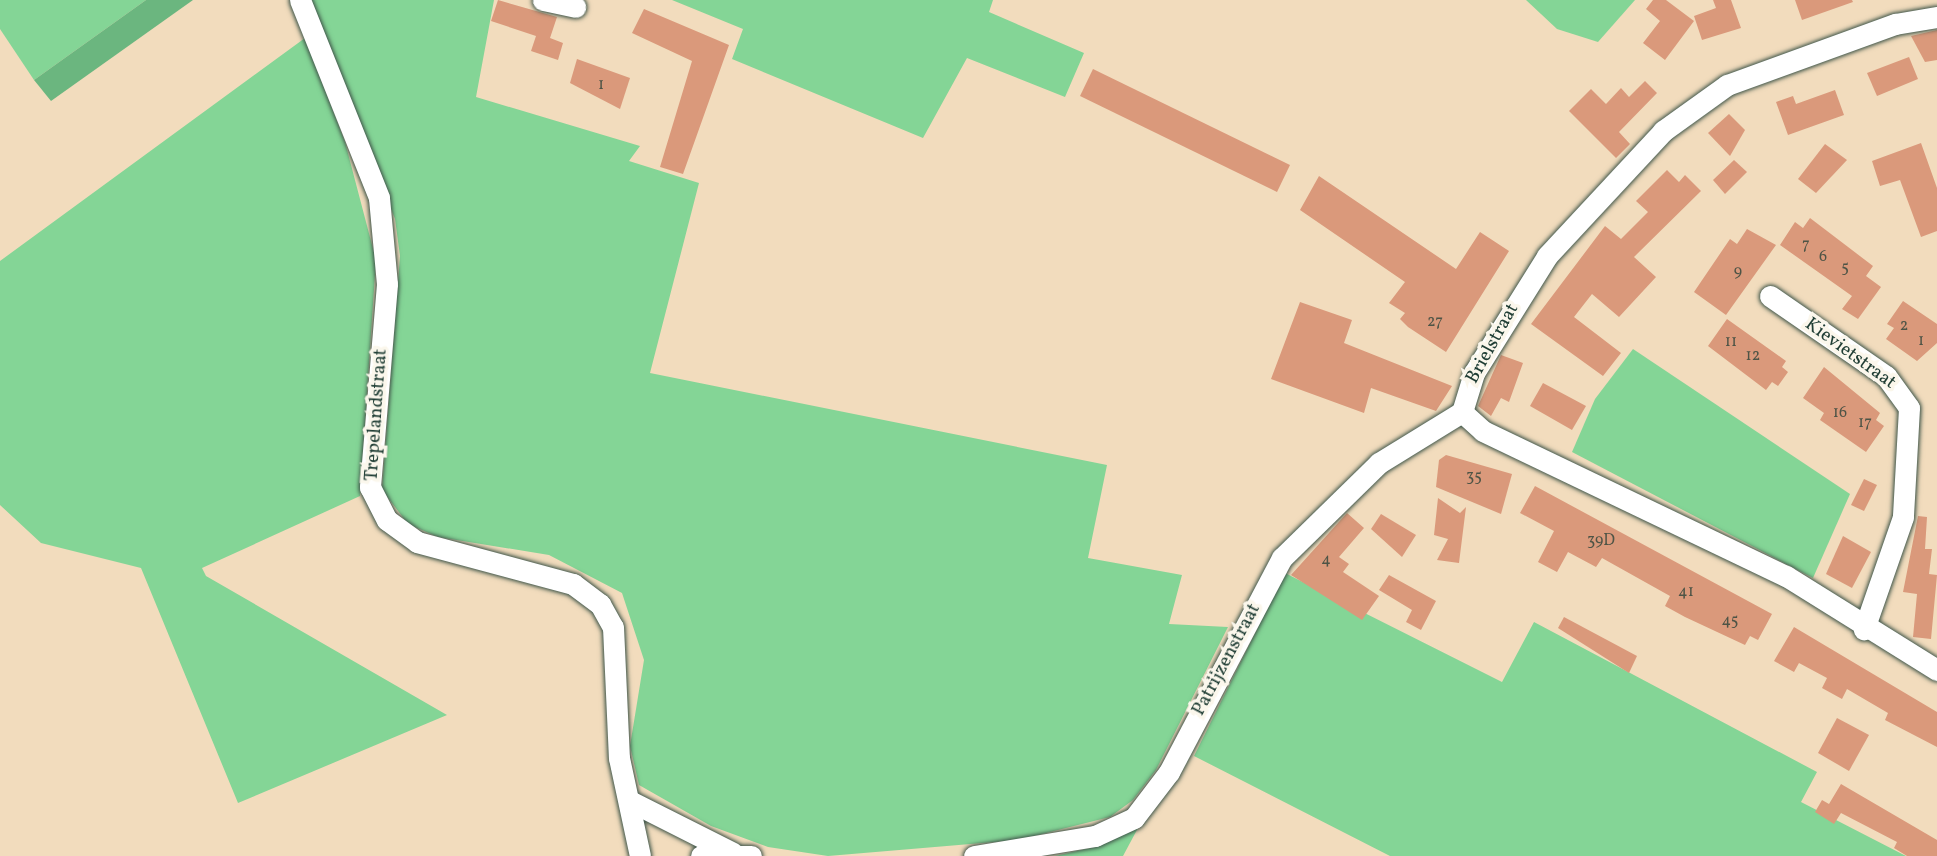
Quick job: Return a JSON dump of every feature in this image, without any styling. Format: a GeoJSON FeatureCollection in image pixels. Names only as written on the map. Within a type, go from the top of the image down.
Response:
{"type":"FeatureCollection","features":[{"type":"Feature","properties":{"kind":"street","name":"Trepelandstraat"},"geometry":{"type":"LineString","coordinates":[[300,0],[379,198],[387,284],[370,487],[387,520],[416,542],[573,584],[600,604],[613,627],[619,758],[632,802],[640,856]]}},
{"type":"Feature","properties":{"kind":"street"},"geometry":{"type":"LineString","coordinates":[[543,0],[575,7]]}},
{"type":"Feature","properties":{"kind":"street","name":"Brielstraat"},"geometry":{"type":"LineString","coordinates":[[1462,412],[1474,373],[1547,256],[1663,131],[1727,85],[1895,24],[1937,17]]}},
{"type":"Feature","properties":{"kind":"street","name":"Kievietstraat"},"geometry":{"type":"LineString","coordinates":[[1770,296],[1886,376],[1909,408],[1903,517],[1864,629]]}},
{"type":"Feature","properties":{"kind":"street"},"geometry":{"type":"LineString","coordinates":[[1462,412],[1483,430],[1786,576],[1864,629],[1937,670]]}},
{"type":"Feature","properties":{"kind":"street","name":"Patrijzenstraat"},"geometry":{"type":"LineString","coordinates":[[974,856],[1095,836],[1134,818],[1169,772],[1282,558],[1379,463],[1462,412]]}},
{"type":"Feature","properties":{"kind":"street"},"geometry":{"type":"LineString","coordinates":[[632,802],[742,854]]}},
{"type":"Feature","properties":{"kind":"street"},"geometry":{"type":"LineString","coordinates":[[701,856],[742,854]]}},
{"type":"Feature","properties":{"kind":"green space"},"geometry":{"type":"Polygon","coordinates":[[[0,0],[146,0],[34,80],[0,29],[0,0]]]}},
{"type":"Feature","properties":{"kind":"green space"},"geometry":{"type":"Polygon","coordinates":[[[146,0],[193,0],[51,101],[34,80],[146,0]]]}},
{"type":"Feature","properties":{"kind":"green space"},"geometry":{"type":"Polygon","coordinates":[[[310,0],[494,0],[476,97],[640,146],[629,161],[699,183],[650,373],[1107,465],[1088,558],[1182,575],[1169,624],[1228,627],[1156,770],[1133,800],[1110,817],[1018,840],[828,856],[768,847],[711,826],[639,785],[630,746],[644,660],[622,593],[549,555],[438,537],[408,524],[382,490],[400,256],[395,219],[310,0]]]}},
{"type":"Feature","properties":{"kind":"green space"},"geometry":{"type":"Polygon","coordinates":[[[672,0],[993,0],[989,12],[1084,53],[1065,97],[967,58],[923,138],[732,59],[743,29],[672,0]]]}},
{"type":"Feature","properties":{"kind":"green space"},"geometry":{"type":"Polygon","coordinates":[[[1526,0],[1635,0],[1598,42],[1557,29],[1526,0]]]}},
{"type":"Feature","properties":{"kind":"green space"},"geometry":{"type":"Polygon","coordinates":[[[305,38],[345,142],[376,260],[360,496],[202,568],[206,576],[447,715],[238,803],[141,568],[41,543],[0,505],[0,261],[305,38]]]}},
{"type":"Feature","properties":{"kind":"green space"},"geometry":{"type":"Polygon","coordinates":[[[1633,349],[1850,494],[1813,578],[1572,452],[1595,399],[1633,349]]]}},
{"type":"Feature","properties":{"kind":"green space"},"geometry":{"type":"Polygon","coordinates":[[[1285,573],[1502,682],[1534,622],[1817,772],[1801,802],[1906,856],[1390,856],[1194,756],[1285,573]]]}},
{"type":"Feature","properties":{"kind":"green space"},"geometry":{"type":"Polygon","coordinates":[[[1138,828],[1123,856],[1055,856],[1095,847],[1138,828]]]}},
{"type":"Feature","properties":{"kind":"building"},"geometry":{"type":"Polygon","coordinates":[[[498,0],[557,17],[550,38],[563,43],[558,60],[531,51],[536,36],[491,21],[498,0]]]}},
{"type":"Feature","properties":{"kind":"building"},"geometry":{"type":"Polygon","coordinates":[[[1653,0],[1666,0],[1694,21],[1665,60],[1643,43],[1660,21],[1646,9],[1653,0]]]}},
{"type":"Feature","properties":{"kind":"building"},"geometry":{"type":"Polygon","coordinates":[[[1713,0],[1731,0],[1741,28],[1702,40],[1694,16],[1716,8],[1713,0]]]}},
{"type":"Feature","properties":{"kind":"building"},"geometry":{"type":"Polygon","coordinates":[[[1795,0],[1852,0],[1853,2],[1802,20],[1795,0]]]}},
{"type":"Feature","properties":{"kind":"building"},"geometry":{"type":"Polygon","coordinates":[[[644,9],[729,45],[683,174],[660,167],[692,61],[632,33],[644,9]]]}},
{"type":"Feature","properties":{"kind":"building"},"geometry":{"type":"Polygon","coordinates":[[[1937,30],[1937,60],[1925,62],[1911,36],[1937,30]]]}},
{"type":"Feature","properties":{"kind":"building"},"geometry":{"type":"Polygon","coordinates":[[[1909,57],[1918,79],[1877,96],[1867,73],[1909,57]]]}},
{"type":"Feature","properties":{"kind":"building"},"geometry":{"type":"Polygon","coordinates":[[[577,59],[630,78],[620,109],[570,83],[577,59]]]}},
{"type":"Feature","properties":{"kind":"building"},"geometry":{"type":"Polygon","coordinates":[[[1093,69],[1290,165],[1277,192],[1080,96],[1093,69]]]}},
{"type":"Feature","properties":{"kind":"building"},"geometry":{"type":"Polygon","coordinates":[[[1645,81],[1657,93],[1619,132],[1630,144],[1616,158],[1569,111],[1591,89],[1606,104],[1621,88],[1629,97],[1645,81]]]}},
{"type":"Feature","properties":{"kind":"building"},"geometry":{"type":"Polygon","coordinates":[[[1835,90],[1844,115],[1788,135],[1776,102],[1793,96],[1796,104],[1835,90]]]}},
{"type":"Feature","properties":{"kind":"building"},"geometry":{"type":"Polygon","coordinates":[[[1729,114],[1745,130],[1730,156],[1708,133],[1729,114]]]}},
{"type":"Feature","properties":{"kind":"building"},"geometry":{"type":"Polygon","coordinates":[[[1921,143],[1937,188],[1937,231],[1921,237],[1900,180],[1880,186],[1872,161],[1921,143]]]}},
{"type":"Feature","properties":{"kind":"building"},"geometry":{"type":"Polygon","coordinates":[[[1825,144],[1847,160],[1816,193],[1798,179],[1825,144]]]}},
{"type":"Feature","properties":{"kind":"building"},"geometry":{"type":"Polygon","coordinates":[[[1734,160],[1747,172],[1725,194],[1713,180],[1734,160]]]}},
{"type":"Feature","properties":{"kind":"building"},"geometry":{"type":"Polygon","coordinates":[[[1667,170],[1679,182],[1685,175],[1701,191],[1634,257],[1656,277],[1619,317],[1592,294],[1574,317],[1621,353],[1603,376],[1531,324],[1605,226],[1621,239],[1648,212],[1636,201],[1667,170]]]}},
{"type":"Feature","properties":{"kind":"building"},"geometry":{"type":"Polygon","coordinates":[[[1319,176],[1456,269],[1480,232],[1509,251],[1446,352],[1408,327],[1400,319],[1405,313],[1389,303],[1405,282],[1300,210],[1319,176]]]}},
{"type":"Feature","properties":{"kind":"building"},"geometry":{"type":"Polygon","coordinates":[[[1810,218],[1873,266],[1866,276],[1881,287],[1858,319],[1842,309],[1852,296],[1780,245],[1795,222],[1803,228],[1810,218]]]}},
{"type":"Feature","properties":{"kind":"building"},"geometry":{"type":"Polygon","coordinates":[[[1747,229],[1776,245],[1726,315],[1694,292],[1730,239],[1737,244],[1747,229]]]}},
{"type":"Feature","properties":{"kind":"building"},"geometry":{"type":"Polygon","coordinates":[[[1903,301],[1937,324],[1937,343],[1917,361],[1886,339],[1894,328],[1887,324],[1903,301]]]}},
{"type":"Feature","properties":{"kind":"building"},"geometry":{"type":"Polygon","coordinates":[[[1300,302],[1352,320],[1344,343],[1452,386],[1436,411],[1371,388],[1364,413],[1271,379],[1300,302]]]}},
{"type":"Feature","properties":{"kind":"building"},"geometry":{"type":"Polygon","coordinates":[[[1727,319],[1786,361],[1782,367],[1788,372],[1778,386],[1772,382],[1766,390],[1708,346],[1727,319]]]}},
{"type":"Feature","properties":{"kind":"building"},"geometry":{"type":"Polygon","coordinates":[[[1501,355],[1523,363],[1509,402],[1501,398],[1491,416],[1478,406],[1501,355]]]}},
{"type":"Feature","properties":{"kind":"building"},"geometry":{"type":"Polygon","coordinates":[[[1824,367],[1880,413],[1876,420],[1884,426],[1866,452],[1820,420],[1824,413],[1803,398],[1824,367]]]}},
{"type":"Feature","properties":{"kind":"building"},"geometry":{"type":"Polygon","coordinates":[[[1543,383],[1586,406],[1572,430],[1530,406],[1543,383]]]}},
{"type":"Feature","properties":{"kind":"building"},"geometry":{"type":"Polygon","coordinates":[[[1446,455],[1512,474],[1501,514],[1436,487],[1439,460],[1446,455]]]}},
{"type":"Feature","properties":{"kind":"building"},"geometry":{"type":"Polygon","coordinates":[[[1864,479],[1877,485],[1864,511],[1851,505],[1864,479]]]}},
{"type":"Feature","properties":{"kind":"building"},"geometry":{"type":"Polygon","coordinates":[[[1535,486],[1772,614],[1758,640],[1750,636],[1745,645],[1685,617],[1665,606],[1670,596],[1602,558],[1596,567],[1568,552],[1557,572],[1538,562],[1554,531],[1520,513],[1535,486]]]}},
{"type":"Feature","properties":{"kind":"building"},"geometry":{"type":"Polygon","coordinates":[[[1438,498],[1460,513],[1466,507],[1459,563],[1437,560],[1448,539],[1434,535],[1438,498]]]}},
{"type":"Feature","properties":{"kind":"building"},"geometry":{"type":"Polygon","coordinates":[[[1347,513],[1364,528],[1339,557],[1349,564],[1343,572],[1379,596],[1362,620],[1291,575],[1347,513]]]}},
{"type":"Feature","properties":{"kind":"building"},"geometry":{"type":"Polygon","coordinates":[[[1381,514],[1416,535],[1402,557],[1371,529],[1381,514]]]}},
{"type":"Feature","properties":{"kind":"building"},"geometry":{"type":"Polygon","coordinates":[[[1918,516],[1927,517],[1925,549],[1932,549],[1929,574],[1937,575],[1931,639],[1913,637],[1917,594],[1903,592],[1918,516]]]}},
{"type":"Feature","properties":{"kind":"building"},"geometry":{"type":"Polygon","coordinates":[[[1843,536],[1871,552],[1852,588],[1826,574],[1843,536]]]}},
{"type":"Feature","properties":{"kind":"building"},"geometry":{"type":"Polygon","coordinates":[[[1389,575],[1436,601],[1421,630],[1406,622],[1412,610],[1379,590],[1389,575]]]}},
{"type":"Feature","properties":{"kind":"building"},"geometry":{"type":"Polygon","coordinates":[[[1564,617],[1637,656],[1629,673],[1558,628],[1564,617]]]}},
{"type":"Feature","properties":{"kind":"building"},"geometry":{"type":"Polygon","coordinates":[[[1794,627],[1937,712],[1937,747],[1885,720],[1888,713],[1847,689],[1842,699],[1822,688],[1827,678],[1799,663],[1794,672],[1774,661],[1794,627]]]}},
{"type":"Feature","properties":{"kind":"building"},"geometry":{"type":"Polygon","coordinates":[[[1837,718],[1869,735],[1849,771],[1818,753],[1837,718]]]}},
{"type":"Feature","properties":{"kind":"building"},"geometry":{"type":"Polygon","coordinates":[[[1841,784],[1937,840],[1937,856],[1907,856],[1894,848],[1897,842],[1841,813],[1834,824],[1815,812],[1822,800],[1829,804],[1841,784]]]}}]}
